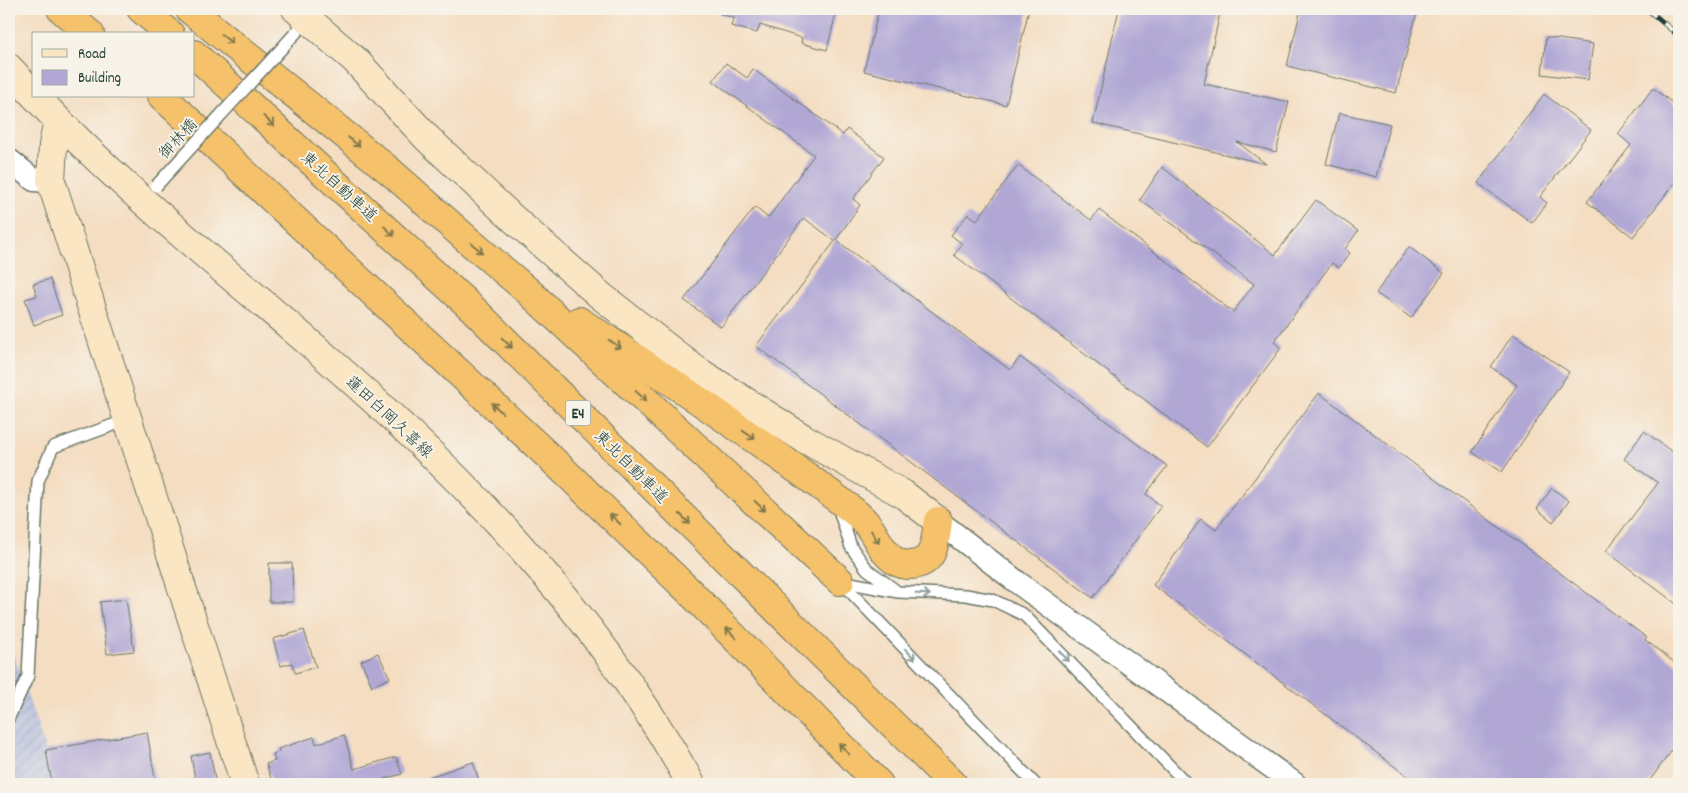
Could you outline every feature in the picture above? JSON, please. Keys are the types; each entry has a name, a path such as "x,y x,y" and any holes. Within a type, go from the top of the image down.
{"highway":[{"path":"61,9 88,32"},
{"path":"141,9 168,32"},
{"path":"189,9 391,172 528,291 840,581"},
{"name":"東北自動車道","path":"195,55 474,310 953,784"},
{"path":"164,98 560,467 691,593 879,784"},
{"path":"528,291 574,317 718,413 834,496 861,518 879,544 894,560 907,565 921,562 931,555 934,548 938,521"}],"street":[{"path":"302,14 355,60 427,138 509,216 601,296 696,370 803,438 902,494 1017,582 1295,784"},
{"name":"蓮田白岡久喜線","path":"9,68 32,94"},
{"name":"蓮田白岡久喜線","path":"36,98 87,151 149,194 291,327 374,400 490,514 531,557 596,636 659,728 691,784"},
{"path":"58,121 53,145 51,181 245,784"},
{"path":"9,160 34,180 51,181"}],"lane":[{"name":"御林橋","path":"149,194 283,47 302,14"},
{"path":"9,717 28,676 38,481 53,447 129,419"},
{"path":"834,496 851,547 867,569 898,592"},
{"path":"840,581 898,592 966,595 993,600 1024,614 1187,784"},
{"path":"840,581 1035,784"}],"shaded area":[{"path":"9,640 57,784 9,784"}],"building":[{"path":"720,9 837,9 827,50 801,43 802,38 760,25 757,33 731,26 734,18 720,14"},
{"path":"879,9 1029,9 1006,105 864,71"},
{"path":"1119,9 1221,9 1204,84 1289,102 1276,152 1237,142 1266,164 1093,123"},
{"path":"1301,9 1418,9 1396,93 1287,66"},
{"path":"1546,37 1593,44 1588,80 1542,74"},
{"path":"726,63 747,78 753,69 843,135 847,129 884,157 853,199 860,205 836,240 1010,370 1020,357 1167,466 1146,494 1161,506 1093,598 756,346 835,241 804,218 721,327 684,300 755,207 768,218 814,155 713,81"},
{"path":"1653,88 1679,108 1679,177 1633,237 1587,202 1631,145 1618,134"},
{"path":"1544,94 1591,130 1540,197 1547,203 1532,223 1478,183"},
{"path":"1339,113 1390,124 1376,177 1326,164"},
{"path":"1018,165 1091,220 1099,210 1233,312 1254,284 1140,200 1162,167 1275,255 1316,200 1358,231 1345,249 1350,253 1339,268 1332,263 1274,342 1281,348 1207,447 954,255 962,244 951,235 968,214 977,220"},
{"path":"1409,247 1444,273 1411,318 1376,293"},
{"path":"50,279 62,315 34,325 25,299 37,296 33,284"},
{"path":"1513,334 1569,372 1502,472 1472,452 1517,385 1491,367"},
{"path":"1319,393 1647,638 1645,640 1679,666 1679,741 1647,784 1418,784 1153,585 1201,519 1216,530"},
{"path":"1644,431 1679,457 1679,606 1606,551 1658,483 1624,459"},
{"path":"1552,488 1569,501 1553,522 1537,509"},
{"path":"269,563 292,563 293,602 269,602"},
{"path":"126,599 134,651 107,654 100,602"},
{"path":"304,630 316,667 295,673 292,663 281,666 273,639"},
{"path":"378,653 390,678 372,686 361,661"},
{"path":"147,732 156,784 52,784 46,750"},
{"path":"344,735 354,769 396,757 402,774 367,784 273,784 266,764 275,761 273,754 279,752 278,749 314,737 316,744"},
{"path":"210,752 216,784 196,784 191,756"},
{"path":"473,762 480,784 418,784 417,781"}],"railway":[{"path":"1647,9 1679,36"},
{"path":"1670,9 1679,17"}]}
